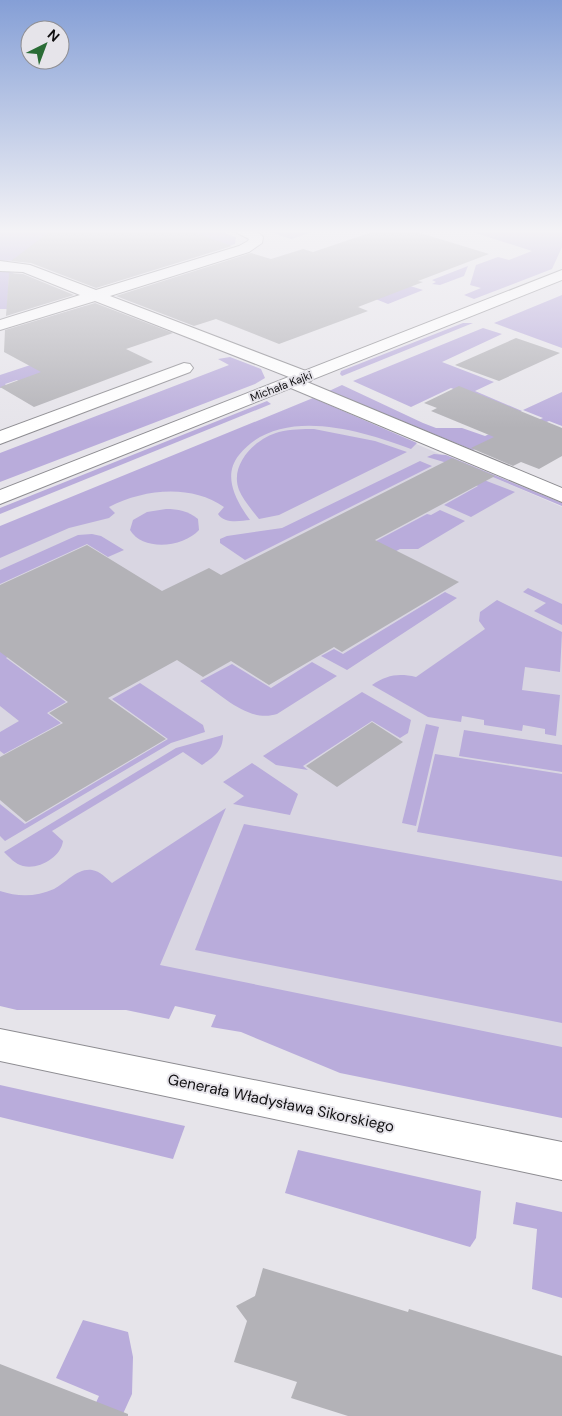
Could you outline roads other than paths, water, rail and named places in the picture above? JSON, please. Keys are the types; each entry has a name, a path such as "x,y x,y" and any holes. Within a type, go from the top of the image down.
{"street":[{"path":"0,325 94,295"},
{"path":"94,295 298,380 562,496"},
{"name":"Michała Kajki","path":"0,498 512,295"},
{"path":"0,438 184,368"},
{"name":"Generała Władysława Sikorskiego","path":"0,1045 562,1161"}]}
